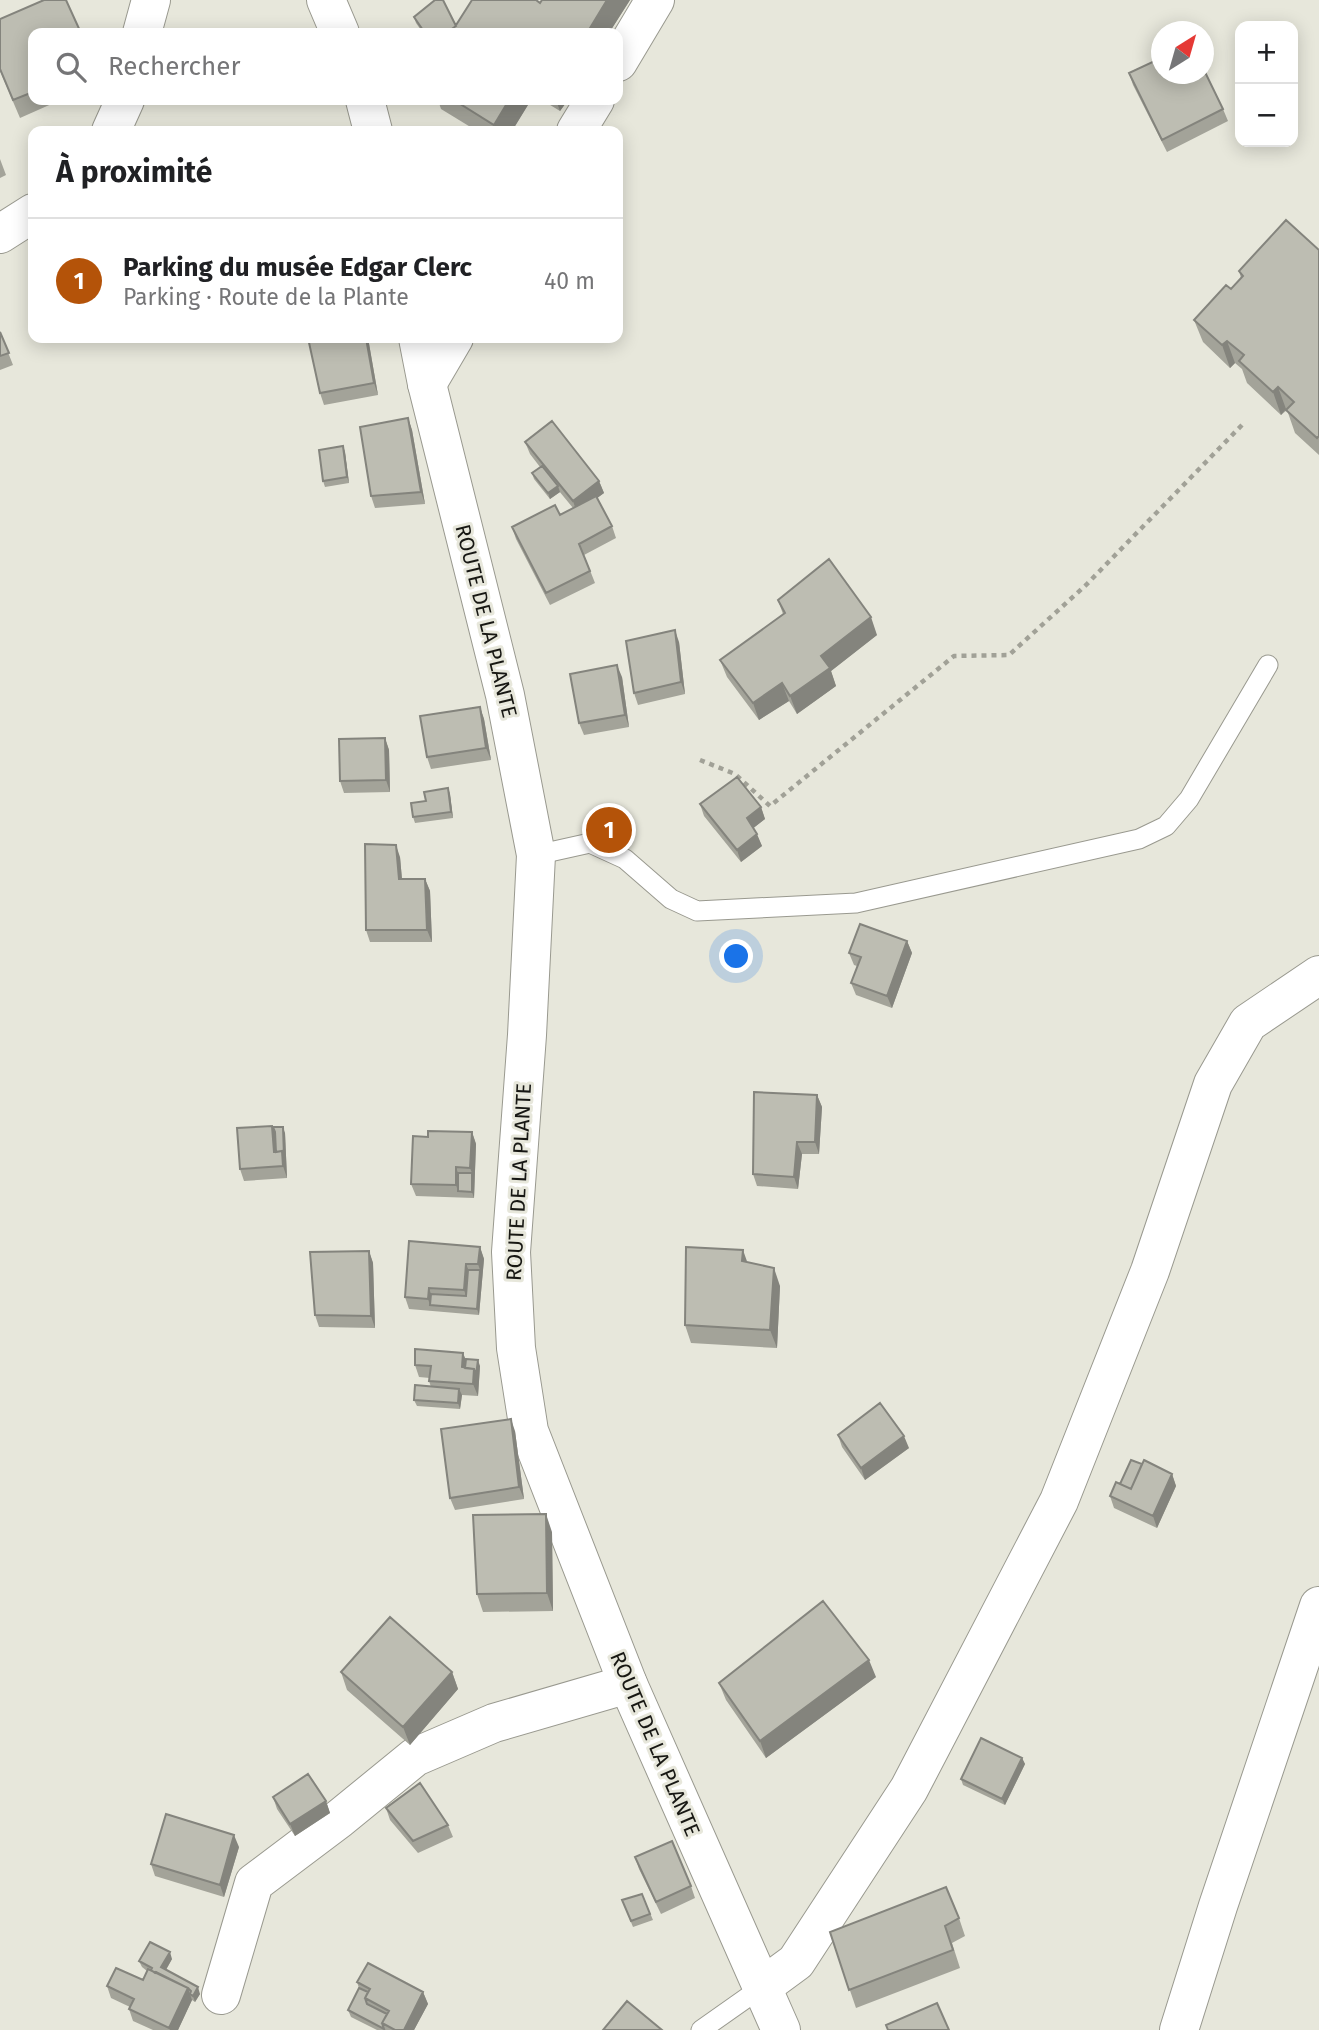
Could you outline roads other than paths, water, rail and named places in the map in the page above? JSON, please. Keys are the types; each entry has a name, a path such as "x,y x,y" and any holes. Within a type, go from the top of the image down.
{"street":[{"path":"143,28 151,0"},
{"path":"623,54 655,0"},
{"path":"113,126 123,105"},
{"path":"366,105 372,126"},
{"path":"579,126 592,105"},
{"path":"0,234 28,216"},
{"name":"ROUTE DE LA PLANTE","path":"419,343 505,695 536,855 527,1035 511,1252 516,1348 529,1431 628,1684 781,2030"},
{"path":"427,384 451,343"},
{"path":"762,1987 796,1962 909,1789 1059,1501 1150,1271 1213,1084 1248,1023 1319,975"},
{"path":"1179,2030 1319,1606"},
{"path":"221,1995 254,1883 339,1819 415,1756 494,1723 628,1684"}],"lane":[{"path":"536,855 590,843 625,859 671,900 697,911 856,903 1139,839 1166,826 1189,799 1268,665"},
{"path":"701,2030 762,1987"}],"place":[{"name":"Parking du musée Edgar Clerc","path":"609,830"}]}
